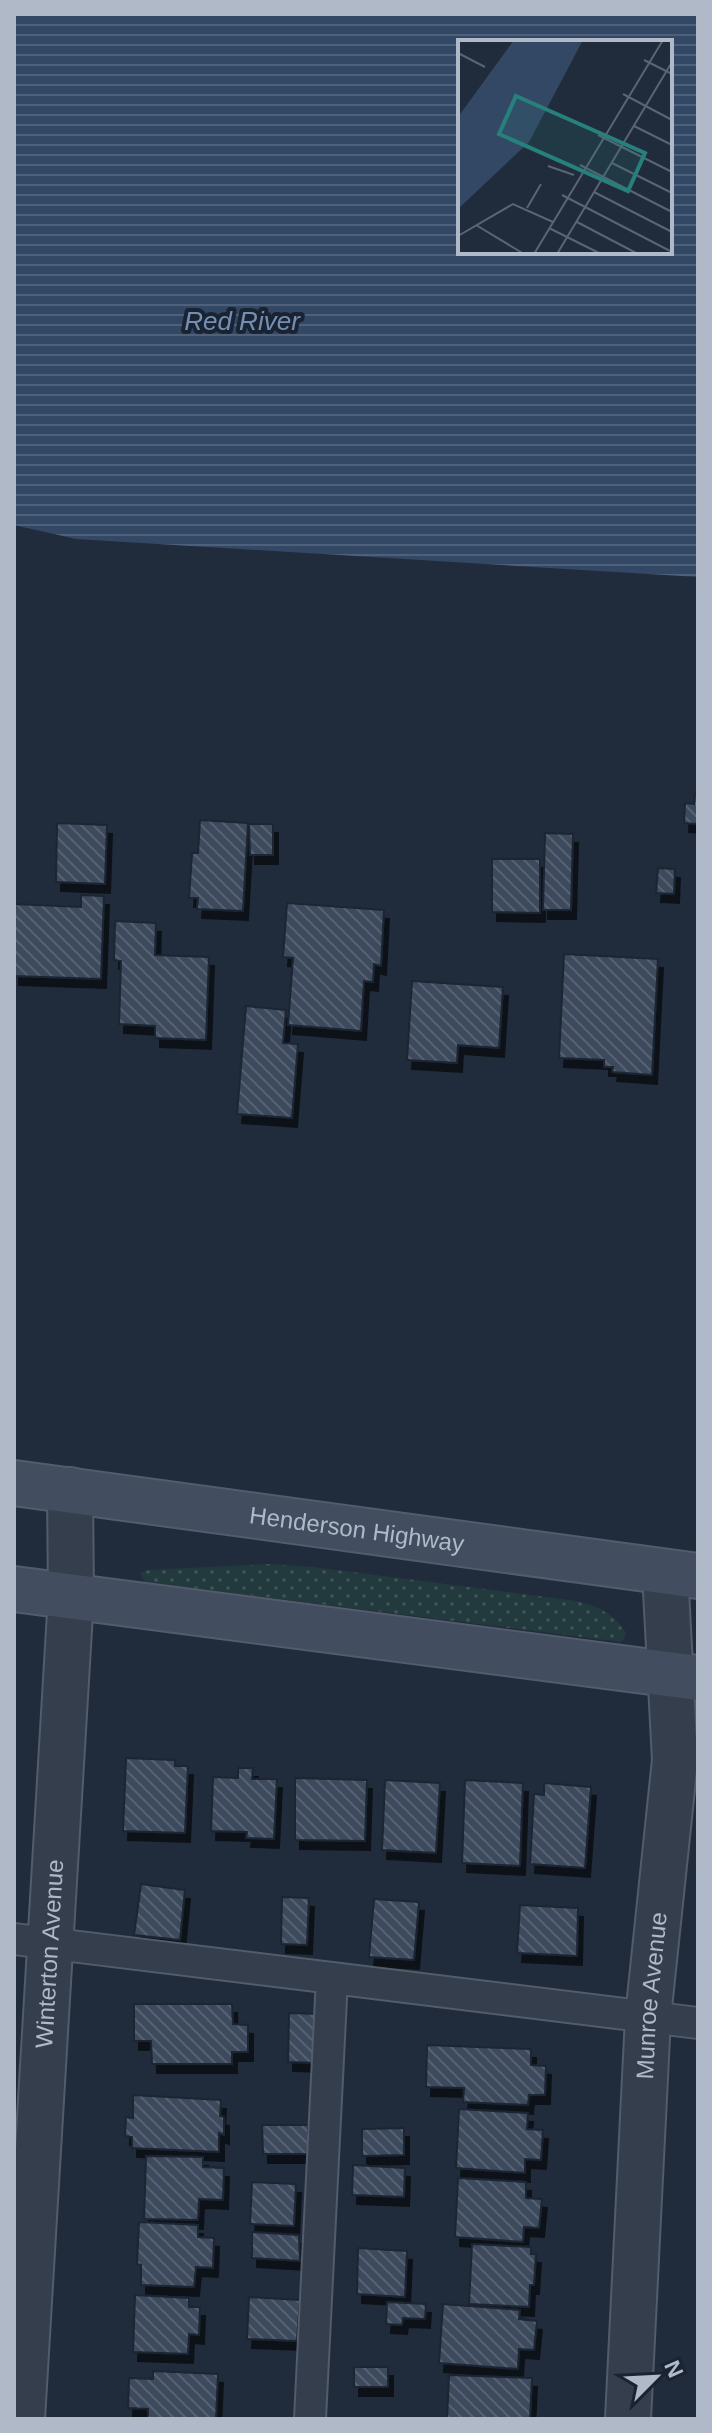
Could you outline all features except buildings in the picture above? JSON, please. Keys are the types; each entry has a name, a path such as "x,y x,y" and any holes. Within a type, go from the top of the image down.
{"main road":[{"name":"Henderson Highway","path":"14,1483 681,1574"},
{"path":"14,1589 685,1676"}],"street":[{"name":"Winterton Avenue","path":"22,2419 31,1941 71,1596 70,1490"},
{"name":"Munroe Avenue","path":"628,2419 648,2017 685,1676 681,1574"}],"lane":[{"path":"31,1941 698,2023"},
{"path":"310,2419 332,1978"}],"green space":[{"path":"270,1564 577,1601 605,1612 626,1633 622,1642 145,1582 140,1573 147,1570"}],"water":[{"name":"Red River","path":"14,14 698,14 698,577 76,539 14,525"}]}
